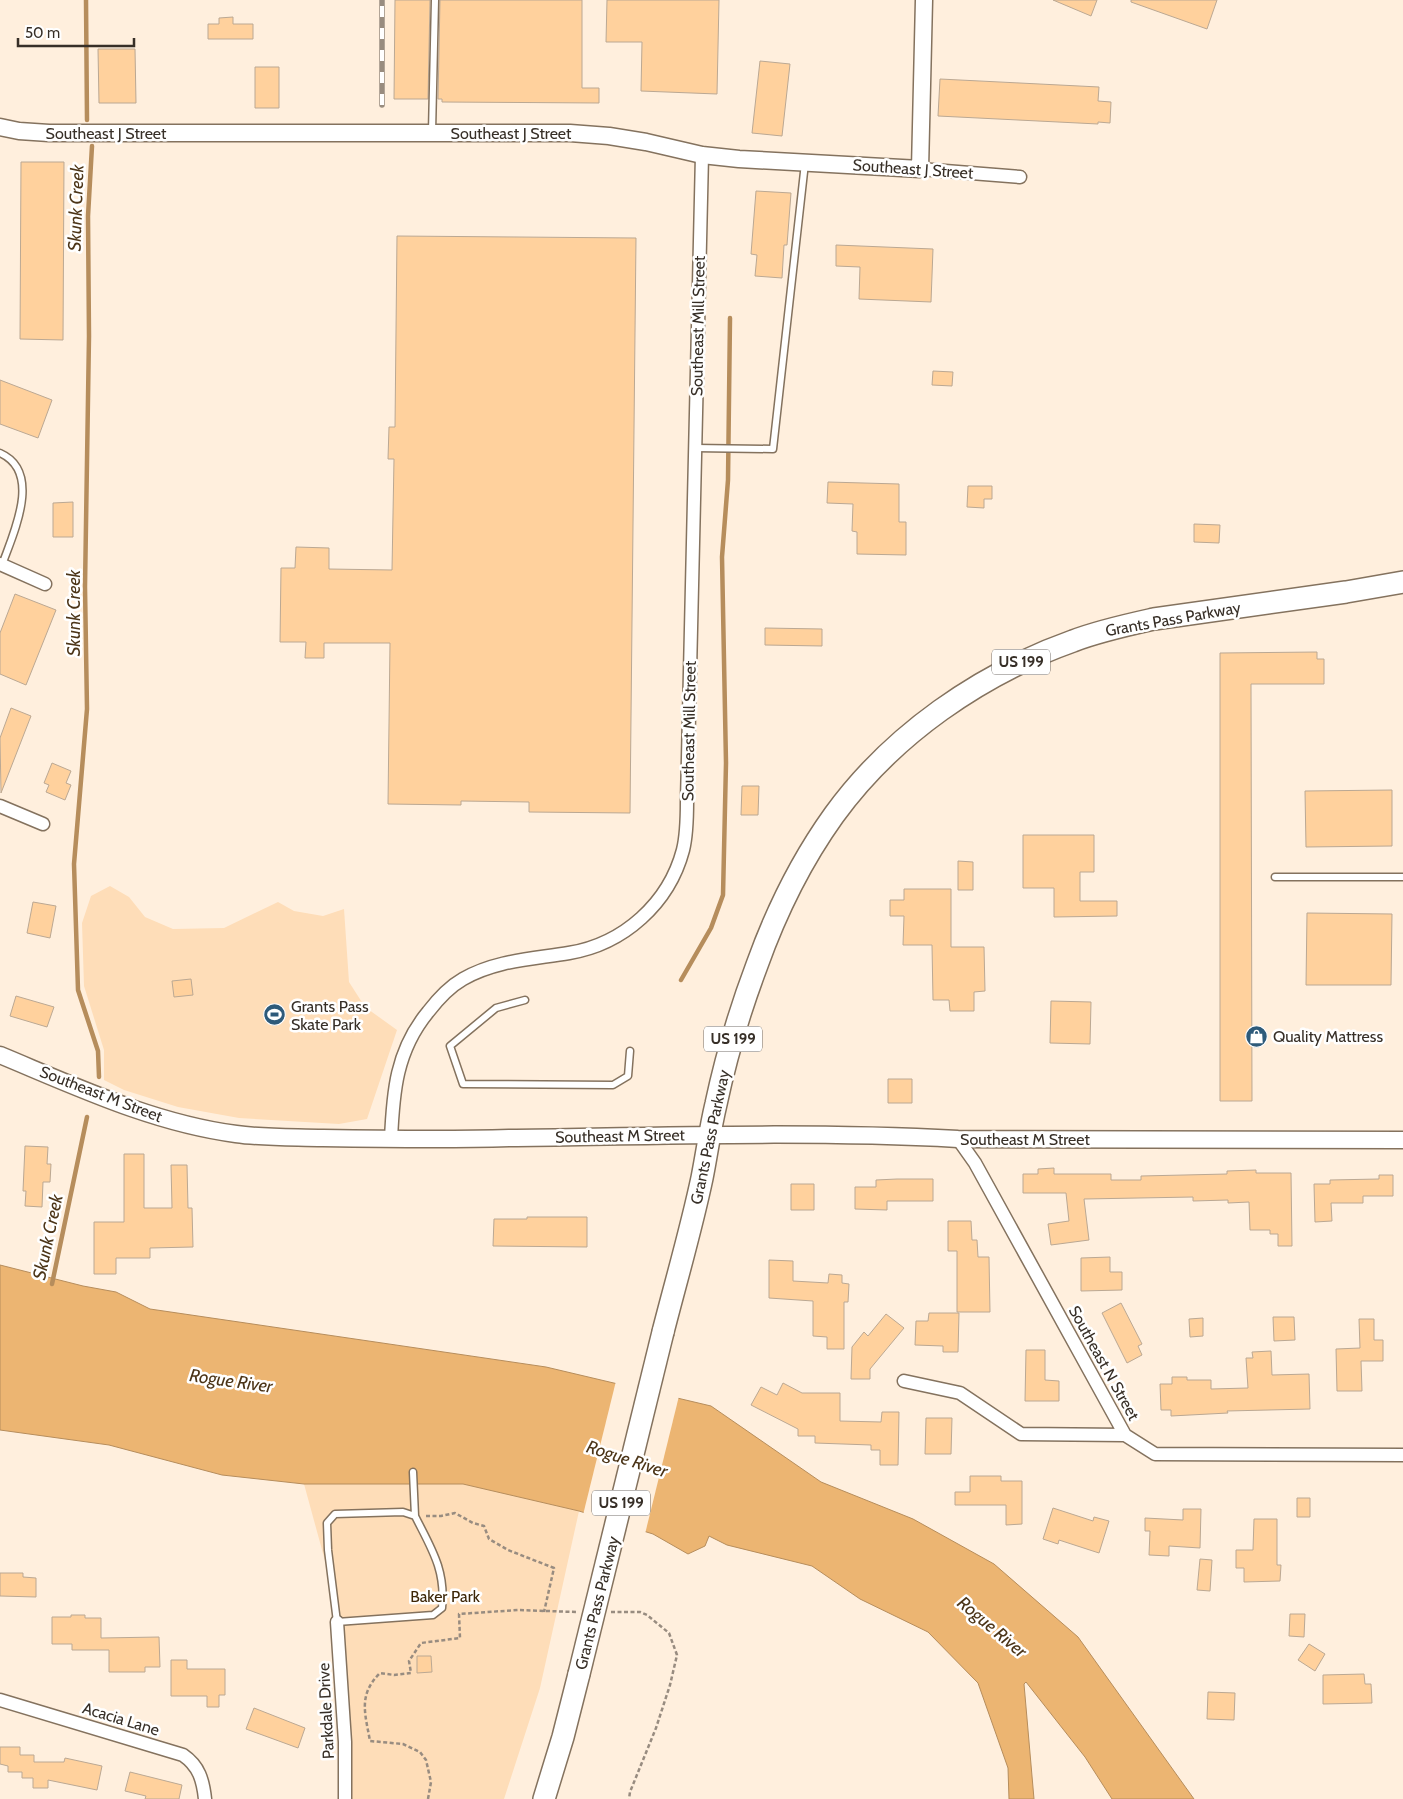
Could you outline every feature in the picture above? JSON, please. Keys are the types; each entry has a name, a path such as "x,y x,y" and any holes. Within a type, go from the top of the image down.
{"highway":[{"name":"Grants Pass Parkway","path":"544,1799 563,1737 702,1178 722,1075 764,946 806,859 834,815 878,764 915,730 958,698 1006,670 1049,650 1093,634 1182,614 1329,595 1403,582"}],"street":[{"path":"920,169 924,0"},
{"name":"Southeast J Street","path":"0,127 19,131 49,133 577,134 646,142 702,155 739,159 920,169 1020,177"},
{"name":"Southeast Mill Street","path":"391,1140 393,1100 402,1054 422,1018 438,999 464,978 487,969 518,960 571,953 597,946 634,925 660,899 670,884 683,850 686,830 702,155"},
{"path":"1,566 45,584"},
{"path":"0,806 43,824"},
{"name":"Southeast M Street","path":"0,1056 138,1111 211,1130 266,1136 391,1140 709,1135 1403,1140"},
{"name":"Southeast N Street","path":"958,1138 975,1163 1125,1435 1155,1454 1403,1455"},
{"path":"904,1381 960,1393 1021,1434 1125,1435"},
{"name":"Parkdale Drive","path":"337,1622 344,1733 345,1799"},
{"name":"Acacia Lane","path":"0,1700 183,1755 192,1761 199,1771 205,1799"}],"lane":[{"path":"432,133 435,0"},
{"path":"695,448 773,449 805,163"},
{"path":"0,452 17,466 22,484 22,505 1,566"},
{"path":"1275,877 1403,877"},
{"path":"525,1000 496,1008 450,1046 463,1084 613,1085 628,1076 630,1051"},
{"path":"413,1472 415,1516 440,1566 444,1595 442,1608 434,1615 337,1622 328,1550 327,1523 335,1514 403,1512 415,1516"}],"path":[{"path":"415,1516 455,1514 484,1526 489,1539 508,1550 554,1568 544,1612"},
{"path":"428,1799 431,1782 426,1760 420,1752 403,1744 370,1740 364,1700 374,1680 380,1673 394,1675 412,1673 409,1661 421,1642 460,1638 459,1614 518,1610 582,1612"},
{"path":"611,1612 640,1612 648,1615 669,1633 677,1655 670,1686 629,1799"}],"green space":[{"name":"Grants Pass Skate Park","path":"110,886 129,897 145,917 173,929 224,928 278,902 294,911 323,916 344,909 349,982 365,1007 397,1030 367,1119 339,1124 239,1118 178,1107 124,1090 104,1080 104,1050 84,986 82,923 91,896"},
{"name":"Baker Park","path":"304,1484 463,1484 579,1511 540,1688 504,1799 342,1799 333,1590"}],"water":[{"name":"Rogue River","path":"0,1265 83,1286 116,1292 150,1309 546,1367 711,1406 821,1482 913,1519 994,1564 1078,1637 1194,1799 1112,1799 1085,1757 1026,1682 1024,1684 1034,1799 1009,1799 1008,1768 978,1683 928,1632 860,1599 812,1566 727,1545 709,1536 705,1546 688,1554 653,1534 579,1511 463,1484 304,1484 222,1475 109,1445 0,1430"}],"pier":[{"path":"616,1381 679,1396 645,1534 583,1515"}],"building":[{"path":"395,0 430,0 428,99 394,99"},
{"path":"440,0 582,0 582,88 599,88 599,103 442,102 442,99 438,99"},
{"path":"607,0 719,0 717,94 641,91 642,42 606,42"},
{"path":"1053,0 1097,0 1091,16"},
{"path":"1131,0 1217,0 1207,29 1131,2"},
{"path":"233,17 233,24 253,24 253,39 208,39 208,24 219,24 219,18"},
{"path":"98,49 135,49 136,103 99,103"},
{"path":"760,61 790,64 782,136 752,133"},
{"path":"255,67 279,67 279,108 255,108"},
{"path":"940,79 1099,87 1098,101 1111,102 1110,123 938,116"},
{"path":"21,162 64,162 63,340 20,339"},
{"path":"756,191 791,193 782,278 755,276 757,255 751,254"},
{"path":"397,236 636,238 630,813 529,812 529,802 461,801 461,805 388,804 390,643 324,643 324,658 305,658 306,642 280,642 281,568 295,568 296,547 329,548 329,569 392,570 394,459 388,459 389,427 395,427"},
{"path":"836,245 933,249 931,302 859,299 860,267 836,266"},
{"path":"933,371 953,372 952,386 932,385"},
{"path":"0,380 52,400 38,438 0,424"},
{"path":"828,482 899,484 899,522 906,522 906,555 857,554 857,532 852,531 853,504 827,503"},
{"path":"968,486 992,486 992,499 984,499 984,508 967,507"},
{"path":"73,502 73,537 53,537 53,503"},
{"path":"1194,524 1220,525 1219,543 1194,542"},
{"path":"15,594 56,610 26,685 0,674 0,633"},
{"path":"765,628 822,629 822,646 765,645"},
{"path":"1317,652 1317,659 1324,659 1324,684 1251,684 1252,1101 1220,1101 1220,653"},
{"path":"11,708 31,716 1,793 0,738"},
{"path":"52,763 71,771 66,783 71,785 65,800 46,792 49,785 44,783"},
{"path":"742,786 759,786 758,815 741,815"},
{"path":"1392,790 1392,846 1306,847 1305,791"},
{"path":"1023,835 1094,835 1094,872 1080,872 1080,901 1117,901 1117,916 1054,917 1054,888 1023,888"},
{"path":"958,861 973,862 973,890 958,890"},
{"path":"904,889 951,889 951,947 984,947 985,991 974,992 974,1011 950,1011 949,1000 933,1000 932,945 903,945 904,916 890,916 890,900 904,900"},
{"path":"33,902 56,906 50,938 27,933"},
{"path":"1307,913 1392,914 1391,985 1306,985"},
{"path":"191,979 193,995 174,997 172,981"},
{"path":"16,996 54,1007 47,1027 10,1016"},
{"path":"1051,1001 1091,1002 1090,1044 1050,1043"},
{"path":"888,1079 912,1079 912,1103 888,1103"},
{"path":"25,1146 48,1147 47,1164 51,1164 50,1182 43,1182 42,1207 25,1206 26,1191 23,1191"},
{"path":"124,1154 144,1154 144,1208 172,1208 171,1165 187,1165 188,1208 192,1208 193,1247 150,1248 150,1258 116,1258 116,1274 94,1274 94,1222 124,1222"},
{"path":"1054,1168 1054,1174 1111,1174 1111,1180 1141,1180 1141,1176 1227,1174 1227,1171 1256,1170 1256,1173 1291,1173 1292,1246 1278,1246 1278,1234 1270,1234 1270,1230 1250,1230 1249,1202 1228,1203 1228,1200 1193,1201 1193,1197 1084,1199 1089,1240 1051,1245 1048,1224 1069,1221 1066,1193 1023,1193 1023,1174 1038,1174 1038,1169"},
{"path":"1379,1175 1393,1175 1393,1196 1363,1196 1363,1203 1331,1203 1332,1221 1315,1222 1314,1184 1330,1184 1330,1180 1379,1179"},
{"path":"933,1179 933,1201 887,1201 887,1210 855,1209 855,1187 876,1187 876,1180"},
{"path":"791,1184 814,1184 814,1210 791,1210"},
{"path":"527,1217 587,1217 587,1247 493,1246 494,1219 527,1219"},
{"path":"948,1221 971,1221 972,1240 977,1240 978,1257 989,1257 990,1312 957,1312 957,1251 948,1251"},
{"path":"1110,1257 1110,1272 1122,1272 1122,1290 1081,1291 1081,1258"},
{"path":"769,1260 793,1261 793,1281 828,1283 829,1274 842,1275 842,1283 849,1284 848,1302 844,1302 844,1349 827,1349 827,1337 813,1336 813,1301 769,1298"},
{"path":"1121,1303 1142,1344 1138,1346 1142,1355 1127,1363 1102,1313"},
{"path":"929,1313 959,1313 958,1352 943,1352 943,1346 915,1345 916,1321 928,1321"},
{"path":"886,1314 904,1328 870,1369 870,1379 851,1379 852,1347 864,1332 868,1336"},
{"path":"1273,1317 1294,1317 1295,1340 1274,1341"},
{"path":"1203,1318 1203,1336 1190,1337 1189,1319"},
{"path":"1359,1319 1374,1319 1374,1340 1383,1340 1383,1361 1361,1361 1362,1391 1337,1391 1336,1349 1360,1348"},
{"path":"1026,1350 1045,1350 1045,1380 1059,1381 1059,1401 1025,1401"},
{"path":"1271,1351 1272,1375 1309,1374 1310,1409 1227,1411 1228,1413 1171,1416 1171,1410 1161,1410 1160,1384 1172,1384 1172,1377 1187,1377 1187,1380 1211,1380 1211,1389 1248,1388 1246,1358 1253,1358 1252,1352"},
{"path":"783,1383 802,1393 840,1393 840,1421 881,1422 882,1412 899,1412 898,1465 880,1465 880,1450 871,1450 871,1445 815,1443 815,1436 798,1436 798,1429 751,1405 761,1387 777,1395"},
{"path":"926,1418 952,1418 951,1454 925,1454"},
{"path":"970,1476 1001,1476 1001,1481 1022,1481 1022,1524 1006,1525 1006,1505 955,1505 955,1492 970,1492"},
{"path":"1297,1498 1310,1498 1310,1517 1297,1517"},
{"path":"1053,1508 1093,1521 1094,1517 1109,1521 1099,1553 1059,1540 1058,1544 1043,1539"},
{"path":"1183,1509 1201,1509 1200,1548 1169,1546 1169,1556 1149,1555 1150,1531 1145,1531 1145,1518 1183,1520"},
{"path":"1254,1519 1277,1519 1277,1565 1281,1565 1280,1581 1244,1582 1244,1568 1236,1568 1236,1550 1253,1550"},
{"path":"1200,1559 1212,1560 1210,1591 1197,1590"},
{"path":"0,1573 23,1573 23,1577 36,1578 36,1597 0,1596"},
{"path":"1290,1614 1305,1614 1304,1637 1289,1636"},
{"path":"71,1615 85,1615 85,1618 101,1618 101,1638 159,1637 160,1667 145,1667 145,1672 109,1672 109,1650 72,1650 72,1644 52,1644 52,1617 71,1617"},
{"path":"1309,1644 1325,1654 1315,1671 1298,1660"},
{"path":"417,1656 431,1656 432,1672 417,1673"},
{"path":"171,1660 187,1660 187,1669 225,1669 225,1695 219,1695 219,1707 207,1707 207,1696 171,1696"},
{"path":"1364,1674 1365,1684 1371,1684 1372,1703 1323,1704 1323,1675"},
{"path":"1208,1692 1235,1693 1234,1720 1207,1719"},
{"path":"254,1708 305,1728 298,1748 246,1729"},
{"path":"0,1747 20,1747 20,1755 34,1755 34,1762 64,1762 65,1758 102,1766 97,1790 48,1780 48,1788 33,1788 33,1778 22,1778 22,1772 8,1772 8,1766 0,1764"},
{"path":"130,1772 182,1785 179,1799 145,1799 146,1796 125,1791"}],"waterway":[{"name":"Skunk Creek","path":"86,0 87,120"},
{"name":"Skunk Creek","path":"92,146 88,216 89,336 85,587 87,709 74,864 78,990 98,1051 99,1077"},
{"path":"681,980 711,928 723,895 726,763 722,557 728,480 730,318"},
{"name":"Skunk Creek","path":"52,1284 87,1117"}],"railway":[{"path":"382,0 382,105"}],"place":[{"name":"Grants Pass Skate Park","path":"275,1015"},
{"name":"Quality Mattress","path":"1257,1036"}]}
